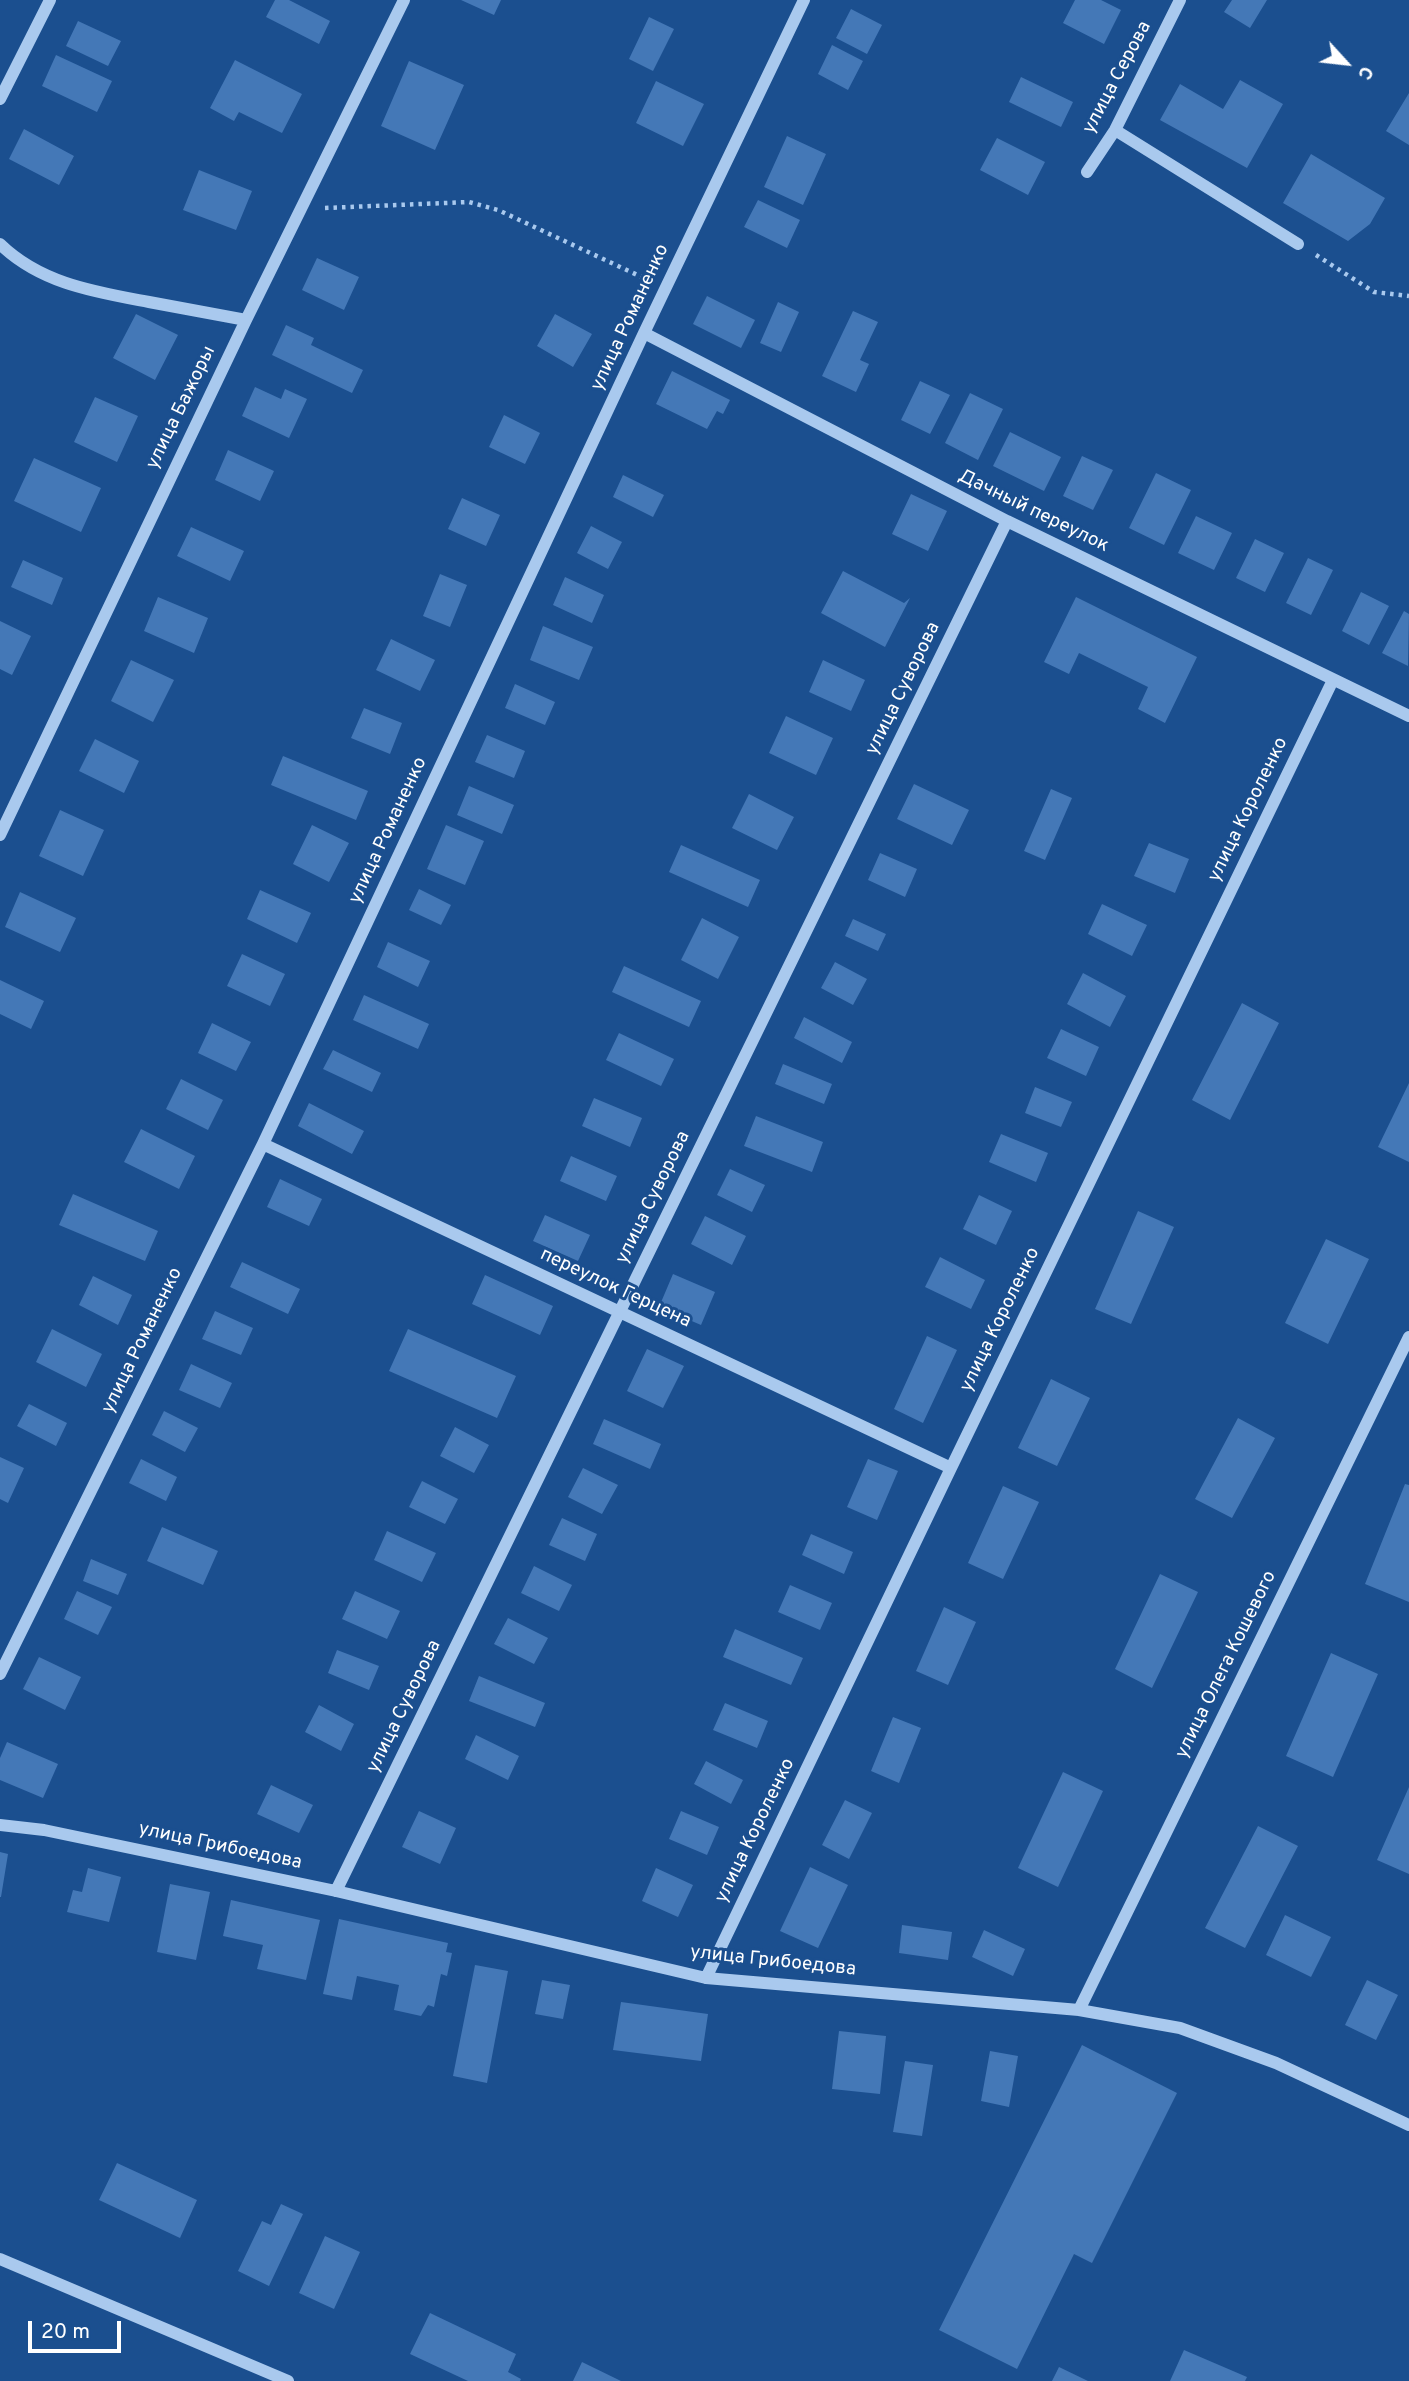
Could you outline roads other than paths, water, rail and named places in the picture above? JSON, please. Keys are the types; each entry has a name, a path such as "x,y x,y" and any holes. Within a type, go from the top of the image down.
{"street":[{"path":"0,99 50,0"},
{"name":"улица Бажоры","path":"0,835 246,320 404,0"},
{"name":"улица Романенко","path":"0,1674 263,1144 644,333 804,0"},
{"name":"улица Серова","path":"1087,172 1115,130 1180,0"},
{"path":"1115,130 1298,244"},
{"path":"0,244 10,254 45,276 82,289 246,320"},
{"name":"Дачный переулок","path":"644,333 1007,521 1409,716"},
{"name":"улица Суворова","path":"336,1891 1007,521"},
{"name":"улица Короленко","path":"706,1978 1333,680"},
{"name":"переулок Герцена","path":"263,1144 951,1468"},
{"name":"улица Олега Кошевого","path":"1079,2010 1409,1337"},
{"name":"улица Грибоедова","path":"0,1825 44,1830 336,1891 706,1978 1079,2010 1180,2028 1276,2063 1409,2125"},
{"path":"0,2259 288,2381"}]}
